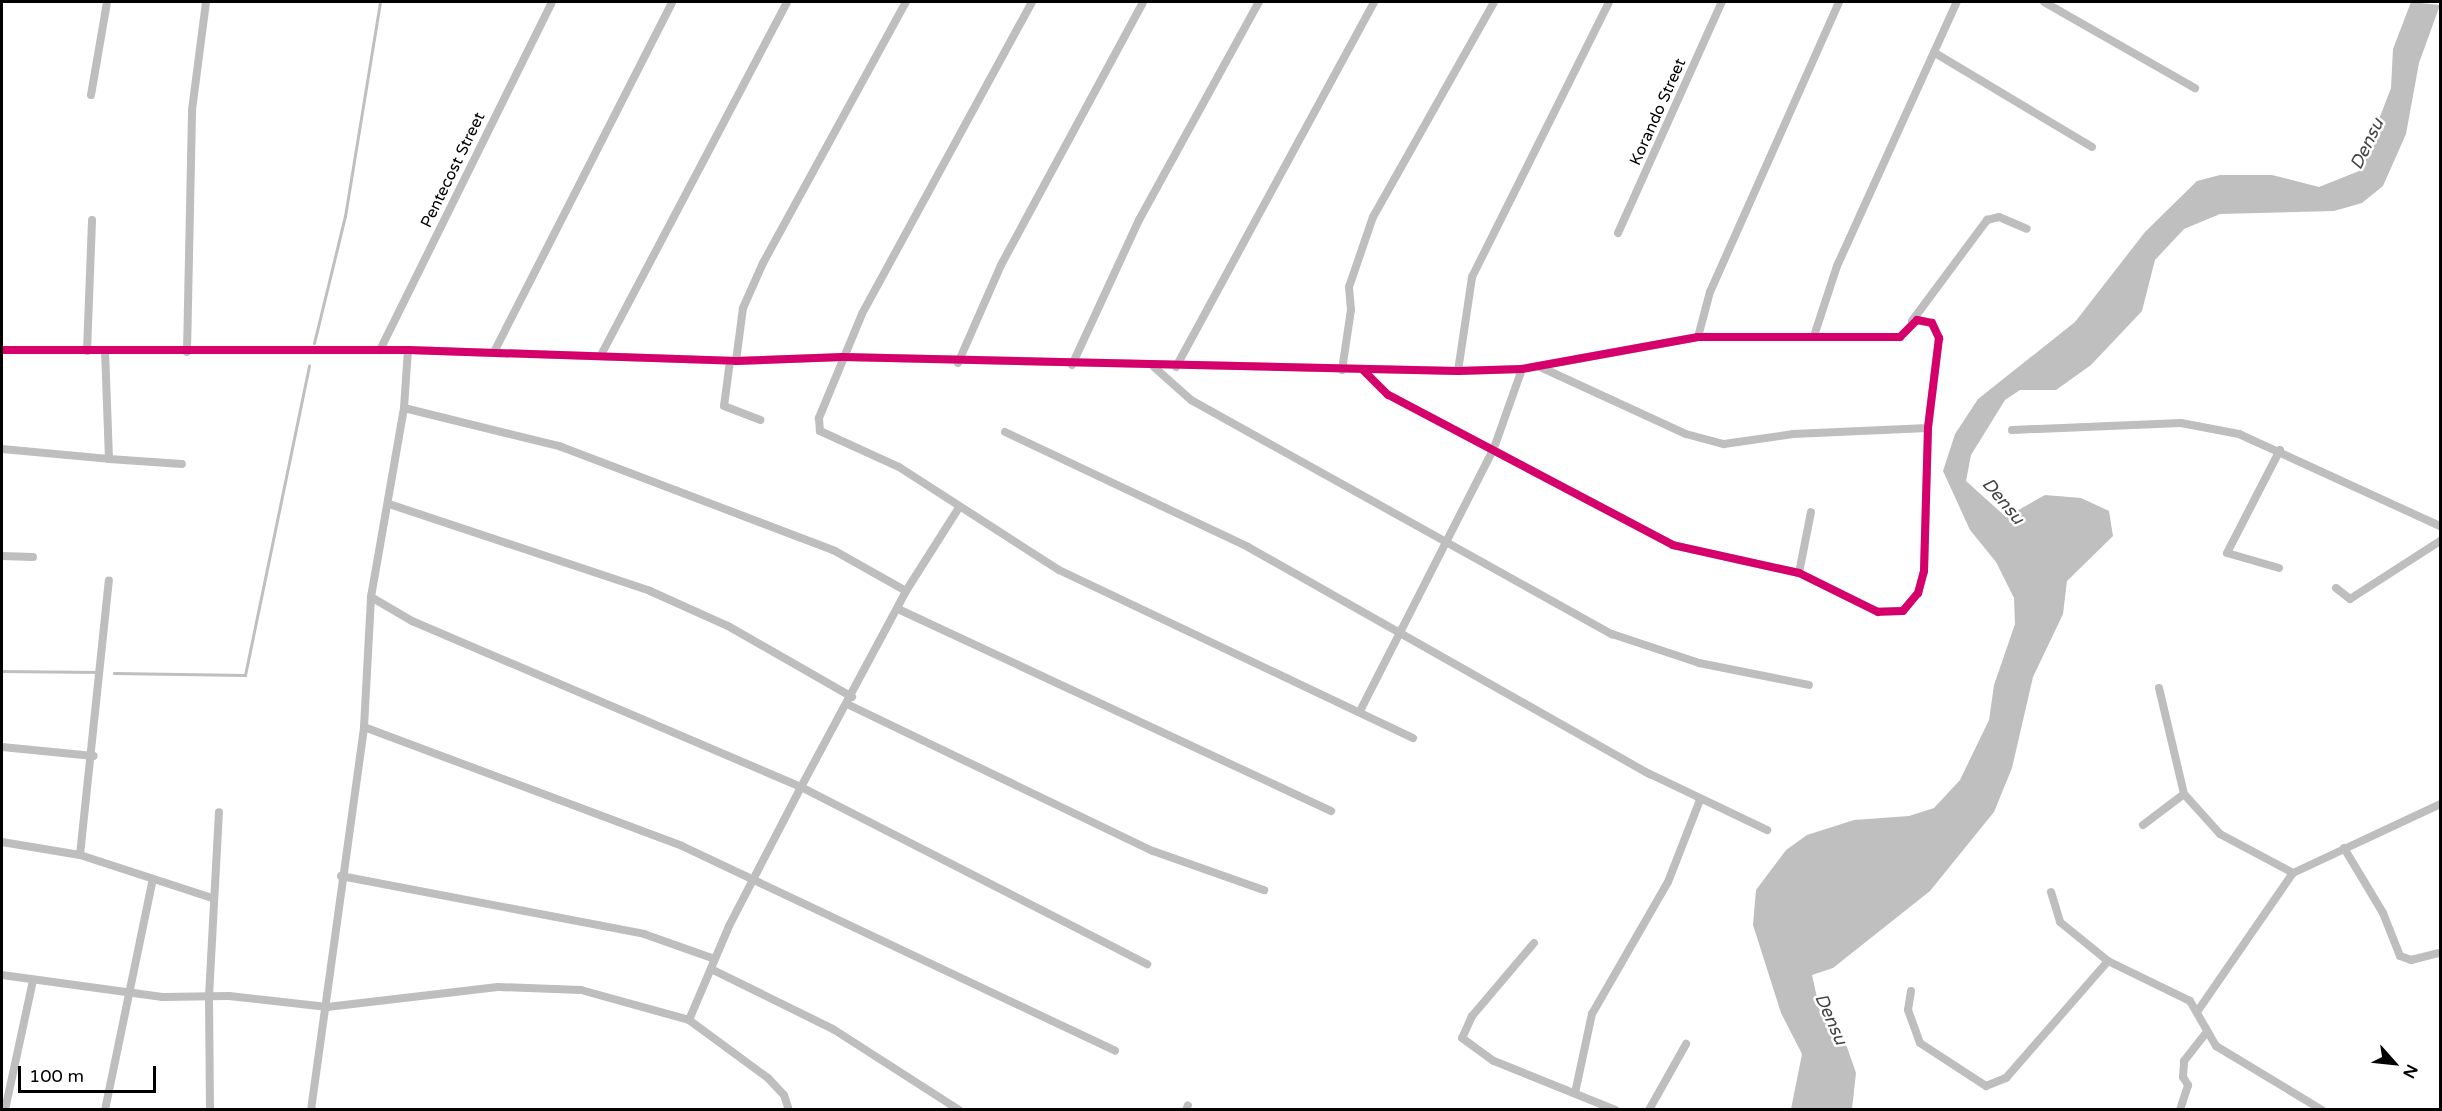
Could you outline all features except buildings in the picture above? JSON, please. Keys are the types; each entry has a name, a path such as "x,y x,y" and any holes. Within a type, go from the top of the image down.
{"street":[{"path":"91,95 108,2"},
{"path":"187,352 192,110 206,2"},
{"name":"Pentecost Street","path":"380,350 552,2"},
{"path":"494,352 672,2"},
{"path":"601,355 787,2"},
{"path":"760,420 724,406 742,308 763,263 906,2"},
{"path":"1032,2 843,357 819,418 820,431 899,466 958,509 1059,570 1413,738"},
{"path":"958,363 1001,265 1143,2"},
{"path":"1072,365 1138,220 1259,2"},
{"path":"1176,367 1374,2"},
{"path":"1342,370 1351,310 1348,286 1373,217 1494,2"},
{"path":"1458,370 1472,277 1609,2"},
{"name":"Korando Street","path":"1618,233 1722,2"},
{"path":"1698,337 1710,292 1839,2"},
{"path":"1815,333 1837,266 1957,2"},
{"path":"2044,2 2195,88"},
{"path":"1935,53 2091,147"},
{"path":"1900,337 1987,220 1999,217 2027,229"},
{"path":"87,351 92,220"},
{"path":"2,350 187,352 408,350 733,361 843,357 958,363 1155,367 1342,370 1522,369 1698,337 1815,333 1900,337 1917,320 1932,323 1939,338 1928,428 1924,572 1912,602 1904,611 1878,612 1799,573 1673,545 1624,523 1494,448 1379,390 1363,370"},
{"path":"310,1110 327,1007 341,876 364,727 371,597 404,408 408,350"},
{"path":"105,351 109,459"},
{"path":"1538,366 1686,434 1724,444 1793,434 1928,428"},
{"path":"1155,367 1191,400 1446,542 1654,651 1809,685"},
{"path":"1360,711 1494,448 1522,369"},
{"path":"404,408 560,446 835,551 906,591"},
{"path":"2012,430 2181,423 2239,434 2280,450 2440,526"},
{"path":"1005,432 1248,547 1700,800 1767,830"},
{"path":"2,449 182,464"},
{"path":"2279,568 2227,553 2280,450"},
{"path":"389,504 650,591 728,626 849,701 1153,851 1264,890"},
{"path":"688,1020 715,959 801,787 906,591 958,509"},
{"path":"1799,573 1811,512"},
{"path":"2336,588 2350,599 2440,541"},
{"path":"2,556 33,557"},
{"path":"80,855 94,756 109,581"},
{"path":"371,597 412,621 801,787 1147,964"},
{"path":"898,609 1331,811"},
{"path":"2159,688 2184,794 2220,834 2293,873"},
{"path":"364,727 623,821 1115,1051"},
{"path":"2,747 94,756"},
{"path":"2143,825 2184,794"},
{"path":"1575,1093 1592,1014 1668,882 1700,800"},
{"path":"2197,1012 2293,873 2440,804"},
{"path":"210,1110 208,996 212,898 219,812"},
{"path":"2,842 80,855 212,898"},
{"path":"2344,848 2383,913 2400,956 2411,960 2440,953"},
{"path":"341,876 644,934 715,959"},
{"path":"105,1110 131,994 153,879"},
{"path":"2051,892 2060,922 2108,961 2180,995 2197,1012 2205,1034 2232,1058 2289,1085 2322,1110"},
{"path":"1534,943 1472,1016 1462,1038 1494,1061 1615,1110"},
{"path":"1911,991 1908,1010 1920,1043 1986,1086 2006,1078 2108,961"},
{"path":"711,969 833,1029 959,1110"},
{"path":"2,975 131,994 208,996 327,1007 498,987 602,993 688,1020 768,1078 784,1095 789,1110"},
{"path":"4,1110 33,980"},
{"path":"2180,1110 2188,1085 2183,1077 2184,1061 2205,1034"},
{"path":"1649,1110 1686,1044"}],"shaded area":[{"path":"2411,2 2440,5 2419,63 2406,134 2383,186 2362,203 2334,211 2220,214 2184,229 2155,260 2142,311 2091,365 2056,390 2020,390 2005,400 1971,455 1966,481 2006,517 2045,495 2081,498 2109,511 2113,536 2067,581 2063,614 2033,677 2012,768 1994,812 1930,891 1833,968 1812,975 1820,1011 1847,1047 1856,1073 1852,1109 1791,1109 1802,1054 1781,1013 1753,925 1756,890 1786,850 1807,835 1854,820 1909,816 1934,808 1960,780 1989,720 1994,685 2015,624 2014,598 1996,562 1970,530 1943,471 1955,434 1978,399 2075,322 2145,232 2197,181 2220,175 2272,175 2319,187 2359,171 2391,88 2393,49"}],"waterway":[{"path":"314,343 345,216 380,2"},
{"path":"114,673 245,675 309,366"},
{"path":"2,671 98,672"}],"cycle path":[{"path":"2,350 408,350 736,361 843,357 1458,371 1522,369 1698,337 1900,337 1917,320 1932,323 1939,338 1928,428 1924,571 1918,593 1903,611 1878,612 1799,573 1673,545 1388,395 1363,370"}],"water label":[{"name":"Densu","path":"2367,144"},
{"name":"Densu","path":"2003,501"},
{"name":"Densu","path":"1831,1019"}]}
